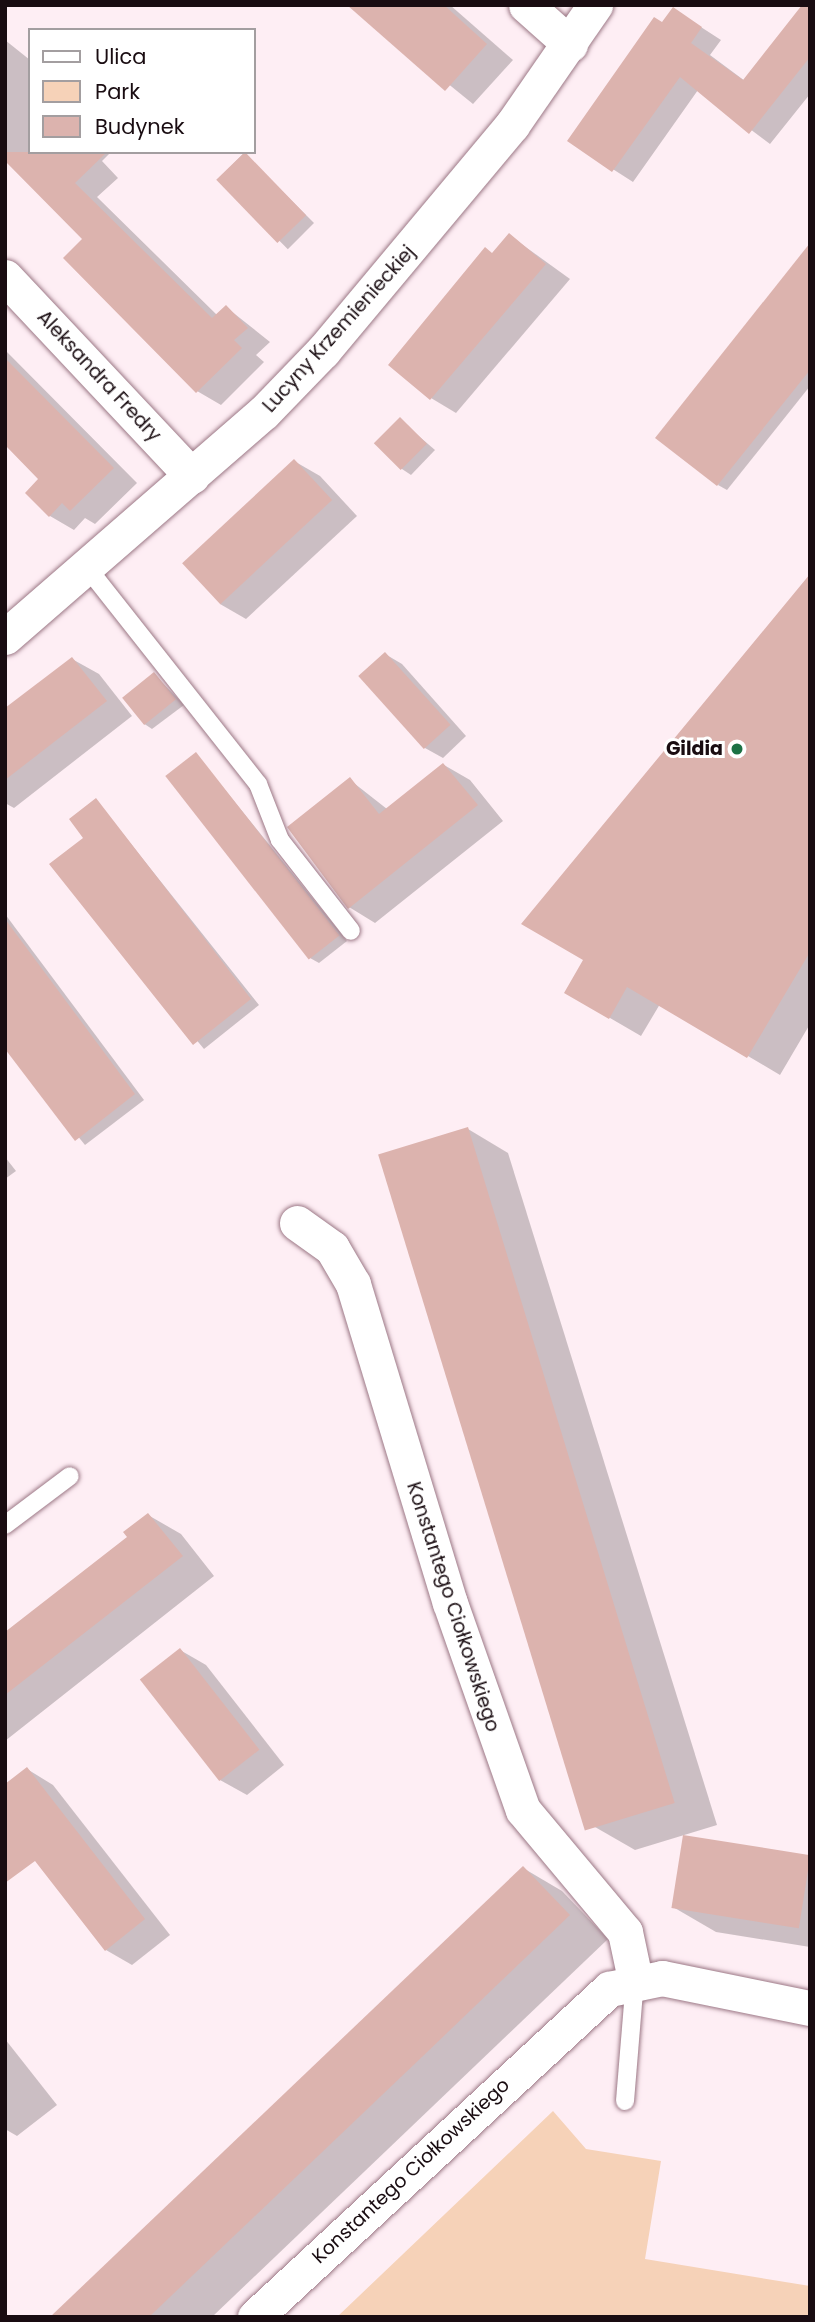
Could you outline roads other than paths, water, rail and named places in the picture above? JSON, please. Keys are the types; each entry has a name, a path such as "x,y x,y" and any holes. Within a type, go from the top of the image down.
{"street":[{"path":"526,5 570,44"},
{"name":"Lucyny Krzemienieckiej","path":"5,638 89,570 264,412 378,290 570,44 595,5"},
{"name":"Aleksandra Fredry","path":"5,277 192,475"},
{"name":"Konstantego Ciołkowskiego","path":"297,1223 332,1248 353,1284 450,1603 523,1810 625,1933 635,1979"},
{"name":"Konstantego Ciołkowskiego","path":"255,2317 609,1989 635,1979 662,1978 810,2008"}],"lane":[{"path":"89,570 258,783 281,841 351,932"},
{"path":"6,1523 70,1476"},
{"path":"625,2101 635,1979"}],"place":[{"name":"Gildia","path":"737,749"}]}
